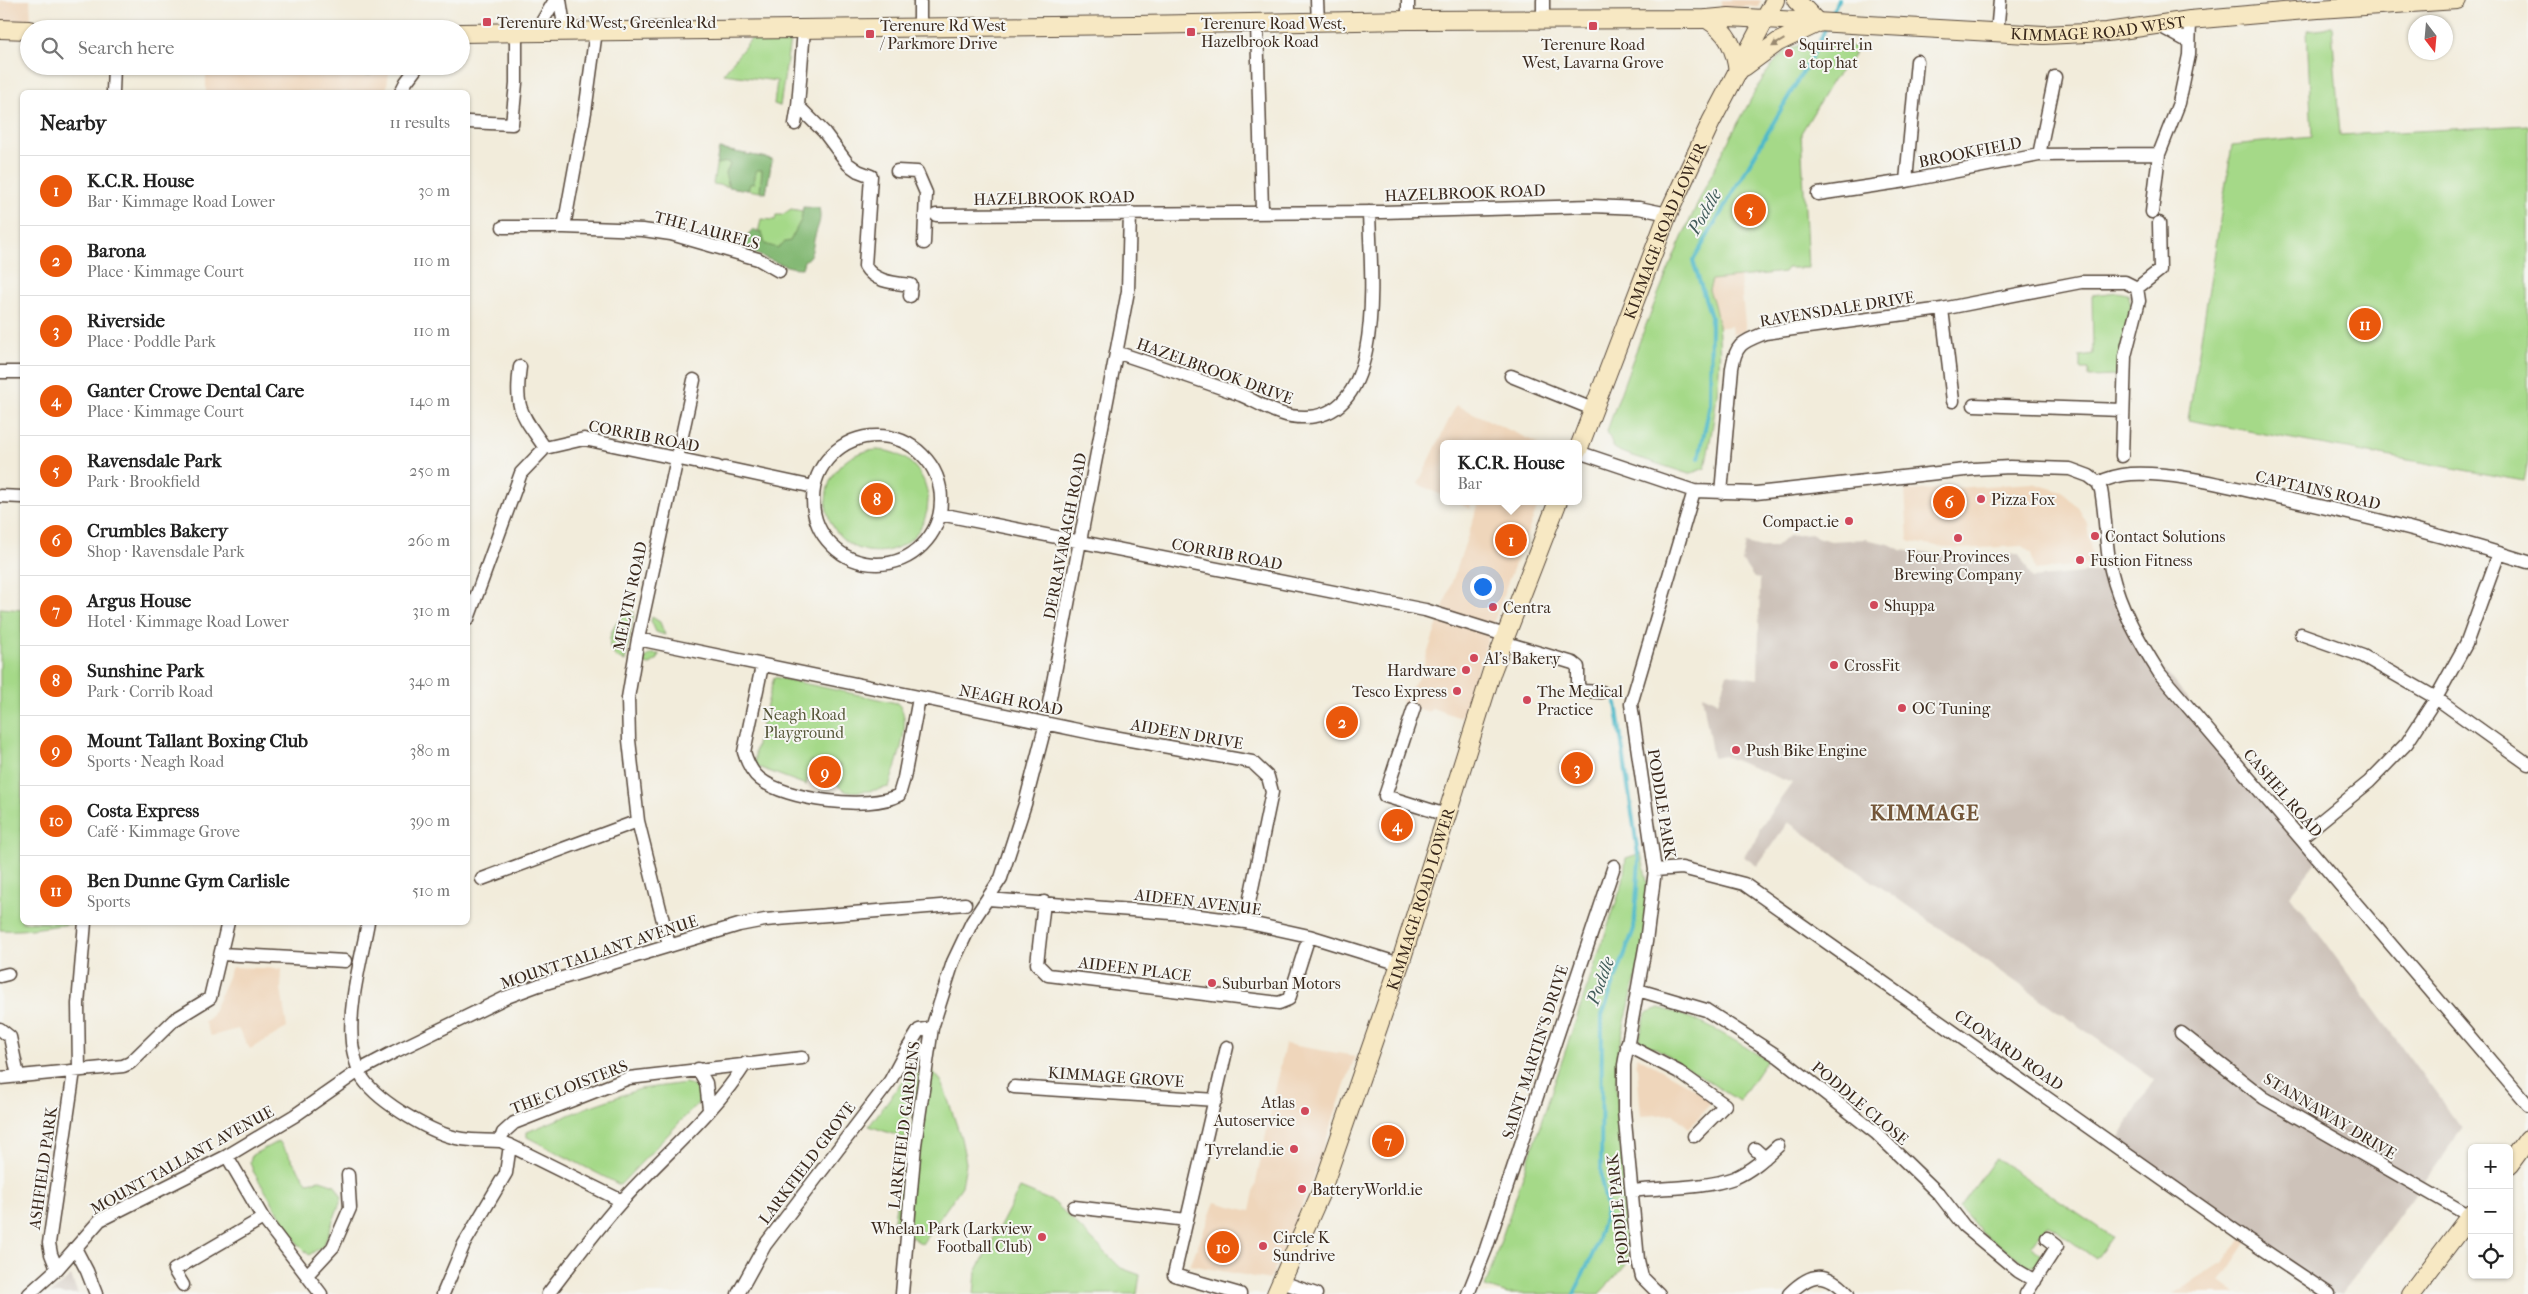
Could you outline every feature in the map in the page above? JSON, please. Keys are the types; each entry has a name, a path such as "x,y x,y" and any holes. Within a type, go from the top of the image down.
{"main road":[{"name":"KIMMAGE ROAD LOWER","path":"1582,442 1596,410 1668,214 1711,122 1767,18 1774,0"},
{"path":"1707,19 1719,26 1732,43 1738,72 1778,42 1819,21 1796,0"},
{"name":"KIMMAGE ROAD WEST","path":"470,33 1543,18 1767,18 2044,35 2107,32 2190,20 2390,2 2457,0"},
{"path":"0,29 20,30"},
{"name":"KIMMAGE ROAD LOWER","path":"1279,1288 1321,1192 1400,964 1504,638 1556,505"},
{"path":"2513,1160 2526,1145"},
{"path":"2411,1294 2468,1218"}],"street":[{"path":"536,32 555,0"},
{"path":"560,0 565,32"},
{"path":"920,0 920,28"},
{"path":"1317,0 1318,22"},
{"path":"1408,0 1408,20"},
{"path":"1543,0 1543,18"},
{"path":"1997,33 2000,0"},
{"path":"2122,456 2125,356 2139,301 2137,288 2160,270 2156,217 2159,154 2179,103 2189,55 2190,20"},
{"path":"1257,23 1262,212"},
{"path":"2158,25 2189,42"},
{"path":"795,124 804,29"},
{"path":"564,227 586,112 596,31"},
{"path":"470,122 512,124 516,83 516,32"},
{"name":"BROOKFIELD","path":"1906,181 1917,61"},
{"path":"113,90 114,75"},
{"path":"402,90 411,75"},
{"name":"BROOKFIELD","path":"2039,155 2054,77"},
{"path":"798,106 824,132 848,164 871,176 865,266 869,274 877,278 911,285 910,296"},
{"name":"BROOKFIELD","path":"1818,194 1906,181 2039,155 2159,154"},
{"path":"897,171 916,172 926,193 924,243"},
{"name":"HAZELBROOK ROAD","path":"936,215 1369,212 1592,206 1639,208 1668,214"},
{"name":"HAZELBROOK DRIVE","path":"1116,352 1243,396 1283,415 1316,417 1329,413 1344,403 1356,384 1365,357 1371,319 1369,212"},
{"name":"HAZELBROOK DRIVE","path":"1112,374 1128,290 1130,213"},
{"name":"THE LAURELS","path":"502,228 564,227 643,230 671,234 758,259 779,271"},
{"name":"RAVENSDALE DRIVE","path":"1721,493 1732,368 1734,354 1742,342 1765,333 1942,309 2081,282 2125,282 2137,288"},
{"path":"1942,309 1953,401"},
{"path":"470,613 521,473 545,448 519,409 518,386 520,367"},
{"path":"0,372 20,372"},
{"name":"DERRAVARAGH ROAD","path":"1049,704 1112,374"},
{"path":"1511,376 1596,410"},
{"name":"MELVIN ROAD","path":"669,945 638,821 628,740 628,698 638,639 694,380"},
{"path":"1974,405 2123,410"},
{"path":"867,436 883,436 898,439 912,446 924,456 934,469 940,483 942,499 940,514 932,535 917,552 897,562 875,565 853,560 840,552 834,548 820,531 813,510 814,487 819,472 827,459 838,448 852,440 867,436"},
{"name":"CORRIB ROAD","path":"545,448 584,439 814,487"},
{"path":"1582,452 1694,491 1721,493 1756,492 1974,469 2010,467 2070,469 2089,476 2098,483"},
{"name":"CAPTAINS ROAD","path":"2098,483 2108,478 2131,474 2180,478 2314,504 2528,562"},
{"name":"CASHEL ROAD","path":"2098,483 2104,502 2111,570 2121,604 2136,636 2160,674 2528,1105"},
{"name":"PODDLE PARK","path":"1659,1294 1642,1277 1624,1111 1626,1045 1638,990 1655,870 1631,704 1694,491"},
{"path":"0,496 20,497"},
{"name":"CORRIB ROAD","path":"940,514 1426,610 1573,663 1578,667 1578,686 1582,691 1602,692"},
{"path":"2300,838 2369,782 2407,743 2436,698 2466,644 2499,553"},
{"path":"2301,634 2363,656 2436,698 2528,764"},
{"name":"NEAGH ROAD","path":"638,639 1097,734"},
{"path":"762,666 744,752 747,762 760,779 813,798 854,803 882,802 899,795 919,698"},
{"path":"1414,708 1384,796 1446,815"},
{"path":"988,899 1001,878 1010,854 1046,723"},
{"name":"AIDEEN DRIVE","path":"1097,734 1252,762 1268,777 1272,792 1245,922"},
{"path":"482,879 638,821"},
{"name":"SAINT MARTIN'S DRIVE","path":"1468,1294 1486,1248 1614,866"},
{"name":"CLONARD ROAD","path":"1655,870 1682,868 1744,884 2244,1237 2329,1294"},
{"name":"AIDEEN AVENUE","path":"988,899 1184,914 1245,922 1309,936 1400,964"},
{"name":"LARKFIELD GARDENS","path":"902,1294 915,1147 932,1028 943,991 972,922 988,899"},
{"name":"AIDEEN PLACE","path":"1044,902 1037,964 1048,975 1279,1003 1289,1000 1309,936"},
{"name":"MOUNT TALLANT AVENUE","path":"29,1294 57,1269 100,1220 228,1156 294,1116 360,1070 507,997 669,945 739,925 765,920 965,904"},
{"name":"ASHFIELD PARK","path":"57,1269 50,1254 49,1243 76,1070 78,1004 85,925"},
{"path":"0,1078 123,1066 136,1058 174,1020 210,998 227,925"},
{"path":"367,925 355,991 352,1025 352,1044 363,1079 392,1107 416,1121 461,1139 505,1143 622,1201"},
{"path":"221,954 345,961"},
{"name":"PODDLE CLOSE","path":"1638,990 1706,1010 1779,1057 1876,1133 1939,1194 1964,1226 2018,1270 2035,1281"},
{"name":"LARKFIELD GROVE","path":"738,1294 765,1246 890,1081 919,1030 932,1028"},
{"path":"0,1029 10,1037 18,1076"},
{"name":"STANNAWAY DRIVE","path":"2181,1033 2264,1098 2468,1212"},
{"path":"1626,1045 1679,1072 1726,1105 1694,1136"},
{"path":"1227,1047 1174,1275 1240,1294"},
{"path":"905,1053 929,1048"},
{"name":"THE CLOISTERS","path":"505,1143 504,1133 514,1123 620,1081 698,1069 802,1058"},
{"path":"548,1294 622,1201 736,1079 746,1063"},
{"path":"698,1069 706,1083 709,1109"},
{"name":"KIMMAGE GROVE","path":"1014,1087 1216,1100"},
{"path":"2514,1090 2528,1095"},
{"path":"443,1294 464,1244 506,1173 505,1143"},
{"path":"1632,1191 1714,1183 1735,1177 1765,1158 1778,1146"},
{"path":"1755,1148 1765,1158"},
{"path":"228,1156 263,1218 321,1294"},
{"path":"307,1275 333,1247 350,1208 348,1175"},
{"path":"1074,1208 1188,1220"},
{"path":"183,1285 174,1270 263,1218"},
{"path":"2026,1294 2058,1246 2047,1238"},
{"path":"74,1248 87,1271 96,1294"},
{"path":"1789,1294 1808,1278 1819,1276 1836,1281 1848,1294"},
{"path":"1279,1288 1316,1294"}],"shaded area":[{"path":"0,0 30,0 31,20 0,22"},
{"path":"1721,0 1761,0 1758,6 1721,8"},
{"path":"206,75 389,75 386,90 206,90"},
{"path":"1740,276 1746,333 1732,334 1731,326 1718,328 1709,290 1712,280"},
{"path":"1456,405 1530,440 1440,440 1440,495 1418,484"},
{"path":"2033,483 2062,492 2077,506 2087,523 2092,558 2088,564 2035,570 2031,553 2022,546 1959,549 1910,542 1908,539 1905,491"},
{"path":"1462,505 1471,505 1470,509"},
{"path":"1474,505 1538,505 1507,584 1461,718 1432,708 1429,712 1401,703 1420,675 1478,506"},
{"path":"1813,534 1816,537 1831,541 1865,539 1889,544 1901,550 1963,558 2019,554 2032,578 2111,570 2136,636 2318,859 2290,895 2462,1129 2342,1294 2329,1294 2115,1145 2154,1079 1788,822 1757,866 1743,856 1756,841 1760,828 1792,783 1724,756 1713,758 1702,695 1718,702 1727,674 1758,679 1760,579 1754,578 1742,561 1746,543 1761,547 1776,547 1788,536"},
{"path":"232,967 282,969 281,988 287,1028 250,1049 238,1029 211,1036 204,1022 212,1015"},
{"path":"1285,1044 1355,1056 1309,1189 1270,1280 1190,1265 1215,1202 1250,1211"},
{"path":"1636,1056 1694,1088 1711,1103 1689,1128 1673,1114 1641,1116"},
{"path":"2244,1237 2248,1240 2220,1282 2236,1294 2173,1294 2224,1261"},
{"path":"71,1276 78,1294 50,1294"}],"green space":[{"path":"2332,27 2340,135 2528,125 2528,462 2524,481 2188,420 2232,145 2312,137 2307,30"},
{"path":"751,39 790,40 780,106 774,104 777,81 723,74"},
{"path":"1823,44 1856,47 1853,57 1833,80 1801,133 1808,268 1787,268 1784,272 1712,280 1709,290 1719,331 1720,354 1713,425 1705,468 1689,474 1621,452 1614,448 1607,431 1666,274 1700,198 1738,123 1771,66 1786,51 1794,47"},
{"path":"719,149 772,159 766,193 713,184"},
{"path":"719,149 772,159 766,193 760,191 762,170 756,170 754,183 750,184 748,190 729,187 725,174 730,165 728,162 716,164"},
{"path":"803,207 819,208 820,216 811,253 804,261 802,268 781,264 744,250 746,237 752,230 762,232 765,244 777,248 790,241 801,220"},
{"path":"791,209 814,213 806,259 756,243 761,219 775,220 776,215 782,215"},
{"path":"2117,292 2128,294 2131,305 2115,376 2089,377 2089,369 2080,369 2080,356 2093,354 2092,295"},
{"path":"877,450 896,454 913,465 924,482 928,501 924,520 913,537 896,548 877,552 858,548 841,537 830,520 826,501 830,482 841,465 858,454"},
{"path":"0,608 20,610 20,925 63,925 0,930"},
{"path":"627,612 634,612 625,661 612,652 610,638 616,624"},
{"path":"652,617 660,622 665,635 656,632 651,621"},
{"path":"651,654 659,654 658,659 649,665 642,663 646,657"},
{"name":"Neagh Road Playground","path":"774,677 897,703 902,710 904,731 889,787 870,791 847,792 838,786 841,765 811,761 806,785 755,766 755,752"},
{"path":"1641,853 1651,899 1646,937 1618,1050 1616,1085 1630,1247 1626,1265 1599,1294 1508,1294 1485,1287 1623,882 1626,858"},
{"path":"1659,1008 1702,1023 1767,1060 1739,1101 1656,1048 1638,1044 1646,1013"},
{"path":"919,1055 942,1082 961,1138 966,1163 962,1186 922,1244 893,1225 906,1143 911,1138"},
{"path":"915,1066 905,1138 869,1126 913,1067"},
{"path":"686,1083 699,1089 701,1096 698,1103 620,1185 527,1137 527,1132 588,1107 640,1089"},
{"path":"279,1141 307,1182 320,1180 335,1185 342,1197 324,1245 309,1255 298,1244 253,1171 250,1162 252,1155"},
{"path":"1996,1158 2112,1237 2096,1259 2047,1224 2031,1246 2040,1254 2038,1266 2029,1266 1982,1233 1960,1207"},
{"name":"Whelan Park (Larkview Football Club)","path":"1020,1188 1054,1202 1121,1268 1140,1275 1137,1294 974,1294 976,1272"}],"waterway":[{"name":"Poddle","path":"1830,18 1838,0"},
{"name":"Poddle","path":"1699,458 1710,404 1711,317 1693,261 1815,51 1826,27"},
{"name":"Poddle","path":"1574,1294 1595,1249 1607,1208 1601,1179 1602,1015 1634,929 1639,861 1616,703"}],"place":[{"name":"Terenure Rd West, Greenlea Rd","path":"487,22"},
{"name":"Terenure Road West, Lavarna Grove","path":"1593,26"},
{"name":"Terenure Road West, Hazelbrook Road","path":"1191,32"},
{"name":"Terenure Rd West / Parkmore Drive","path":"870,34"},
{"name":"Squirrel in a top hat","path":"1789,53"},
{"name":"Ravensdale Park","path":"1750,210"},
{"name":"Ben Dunne Gym Carlisle","path":"2365,324"},
{"name":"Sunshine Park","path":"877,499"},
{"name":"Pizza Fox","path":"1981,499"},
{"name":"Crumbles Bakery","path":"1949,502"},
{"name":"Compact.ie","path":"1849,521"},
{"name":"Contact Solutions","path":"2095,536"},
{"name":"Four Provinces Brewing Company","path":"1958,538"},
{"name":"K.C.R. House","path":"1511,540"},
{"name":"Fustion Fitness","path":"2080,560"},
{"name":"Shuppa","path":"1874,605"},
{"name":"Centra","path":"1493,607"},
{"name":"Al's Bakery","path":"1474,658"},
{"name":"CrossFit","path":"1834,665"},
{"name":"Hardware","path":"1466,670"},
{"name":"Tesco Express","path":"1457,691"},
{"name":"The Medical Practice","path":"1527,700"},
{"name":"OC Tuning","path":"1902,708"},
{"name":"Barona","path":"1342,722"},
{"name":"Push Bike Engine","path":"1736,750"},
{"name":"Riverside","path":"1577,768"},
{"name":"Mount Tallant Boxing Club","path":"825,772"},
{"name":"Ganter Crowe Dental Care","path":"1397,825"},
{"name":"Suburban Motors","path":"1212,983"},
{"name":"Atlas Autoservice","path":"1305,1111"},
{"name":"Argus House","path":"1388,1141"},
{"name":"Tyreland.ie","path":"1294,1149"},
{"name":"BatteryWorld.ie","path":"1302,1189"},
{"name":"Whelan Park (Larkview Football Club)","path":"1042,1237"},
{"name":"Circle K Sundrive","path":"1263,1246"},
{"name":"Costa Express","path":"1223,1247"}],"district":[{"name":"KIMMAGE","path":"1925,813"}]}
